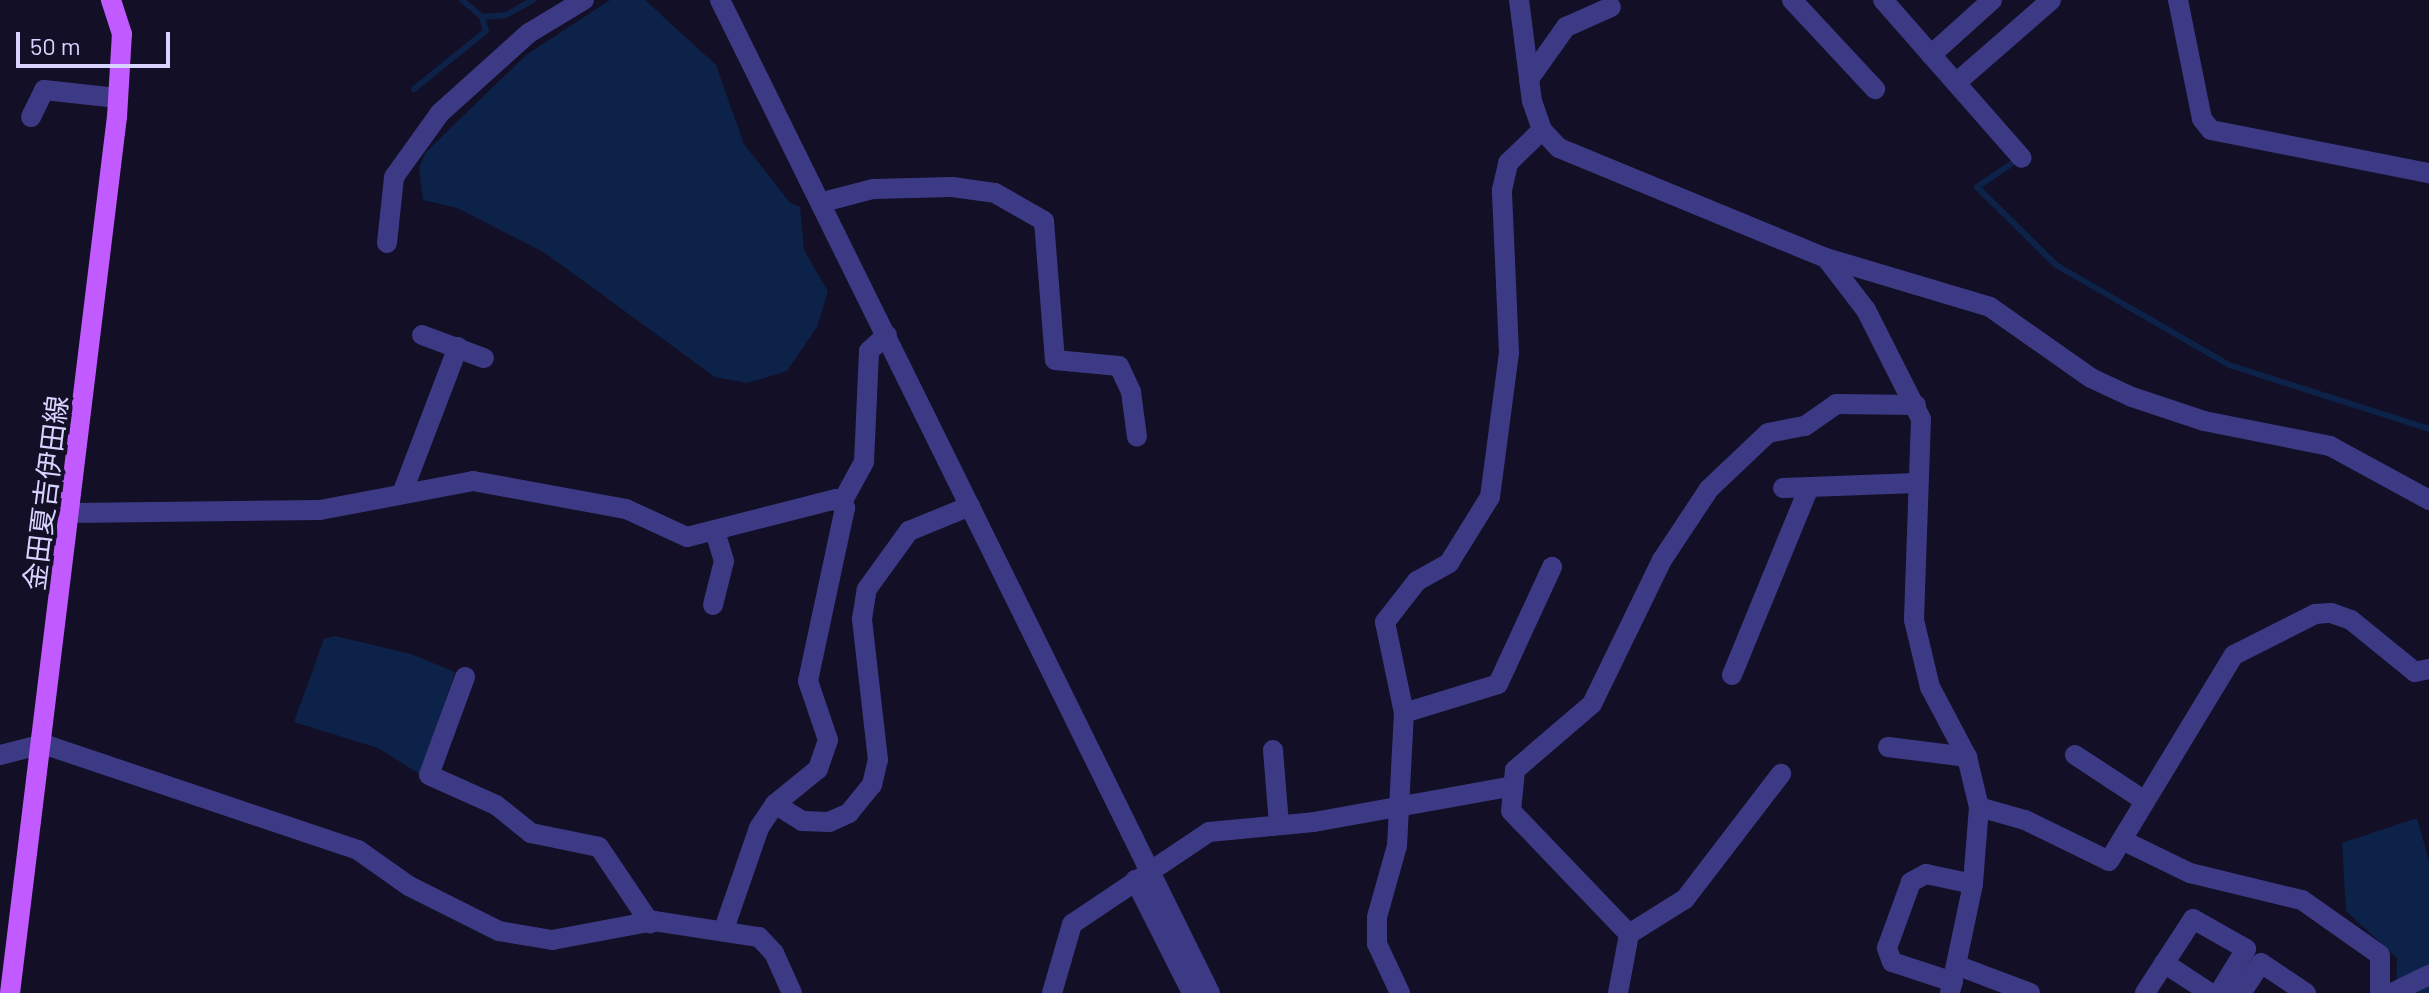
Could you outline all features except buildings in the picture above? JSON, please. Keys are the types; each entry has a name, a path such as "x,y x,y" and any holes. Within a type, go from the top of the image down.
{"main road":[{"name":"金田夏吉伊田線","path":"10,993 71,513 118,98 122,34 111,0"}],"street":[{"path":"720,0 823,202 970,506 1142,876 1192,993"},
{"path":"1519,0 1529,79 1542,130 1559,148 1826,258 1990,307 2091,378 2132,397 2204,421 2330,446 2429,500"},
{"path":"1792,0 1875,89"},
{"path":"1931,55 1992,0"},
{"path":"1956,83 2051,0"},
{"path":"2178,0 2202,119 2211,130 2429,173"},
{"path":"1887,1 2022,158"},
{"path":"387,243 387,203 409,151 470,83 529,33 575,6"},
{"path":"1529,79 1566,27 1611,7"},
{"path":"31,117 44,90 118,98"},
{"path":"1400,993 1377,944 1377,917 1401,808 1404,713 1385,622 1417,581 1449,563 1490,497 1509,353 1502,190 1508,163 1542,130"},
{"path":"823,202 873,189 952,187 995,193 1044,221 1055,360 1119,366 1131,392 1137,437"},
{"path":"1826,258 1866,310 1916,405 1914,620 1930,687 1967,757 1979,807 1973,884 1953,980"},
{"path":"422,335 484,358"},
{"path":"841,504 864,462 869,351 887,335"},
{"path":"403,491 458,347"},
{"path":"1629,934 1511,811 1509,787 1515,770 1592,704 1662,560 1709,489 1768,433 1805,426 1836,404 1916,405"},
{"path":"71,513 320,510 403,491 473,481 626,509 687,537 716,534 836,499 845,508 808,681 828,740 818,769 775,804 759,828 724,929"},
{"path":"1783,488 1916,483"},
{"path":"1732,675 1809,487"},
{"path":"775,804 802,821 829,822 849,813 872,785 878,760 862,619 867,589 909,531 970,506"},
{"path":"713,605 724,561 716,534"},
{"path":"1404,713 1498,684 1552,567"},
{"path":"1979,807 2025,820 2109,861 2234,655 2315,614 2351,620 2415,672 2429,669"},
{"path":"465,677 429,775 496,805 531,833 599,847 650,923"},
{"path":"0,755 43,744 358,850 409,886 499,931 552,940 650,923 724,929 759,937 774,953 792,993"},
{"path":"1888,747 1967,757"},
{"path":"1273,750 1279,824"},
{"path":"2075,755 2145,801"},
{"path":"1618,993 1629,934 1685,899 1781,774"},
{"path":"1052,993 1072,924 1209,832 1401,808 1509,787"},
{"path":"2122,840 2190,873 2302,900 2380,955 2380,993"},
{"path":"1973,884 1926,874 1911,882 1887,948 1892,962 1953,980 2030,993"},
{"path":"1142,876 1210,993"},
{"path":"2145,993 2193,919 2246,949 2219,993"},
{"path":"2164,963 2210,993"},
{"path":"2241,993 2261,963 2306,993"},
{"path":"2392,993 2429,975"}],"water":[{"path":"610,0 645,0 716,65 744,144 790,203 800,207 804,250 828,291 817,327 787,371 747,383 715,377 545,253 457,208 423,200 419,168 425,153 526,55"},
{"path":"335,636 411,654 455,672 421,775 378,748 294,722 324,639"},
{"path":"2417,818 2429,861 2429,993 2396,993 2397,958 2346,911 2342,843"}],"waterway":[{"path":"462,0 482,17 506,15 533,0"},
{"path":"414,89 486,31 482,17"},
{"path":"2011,164 1977,187 2056,265 2229,365 2429,429"}]}
